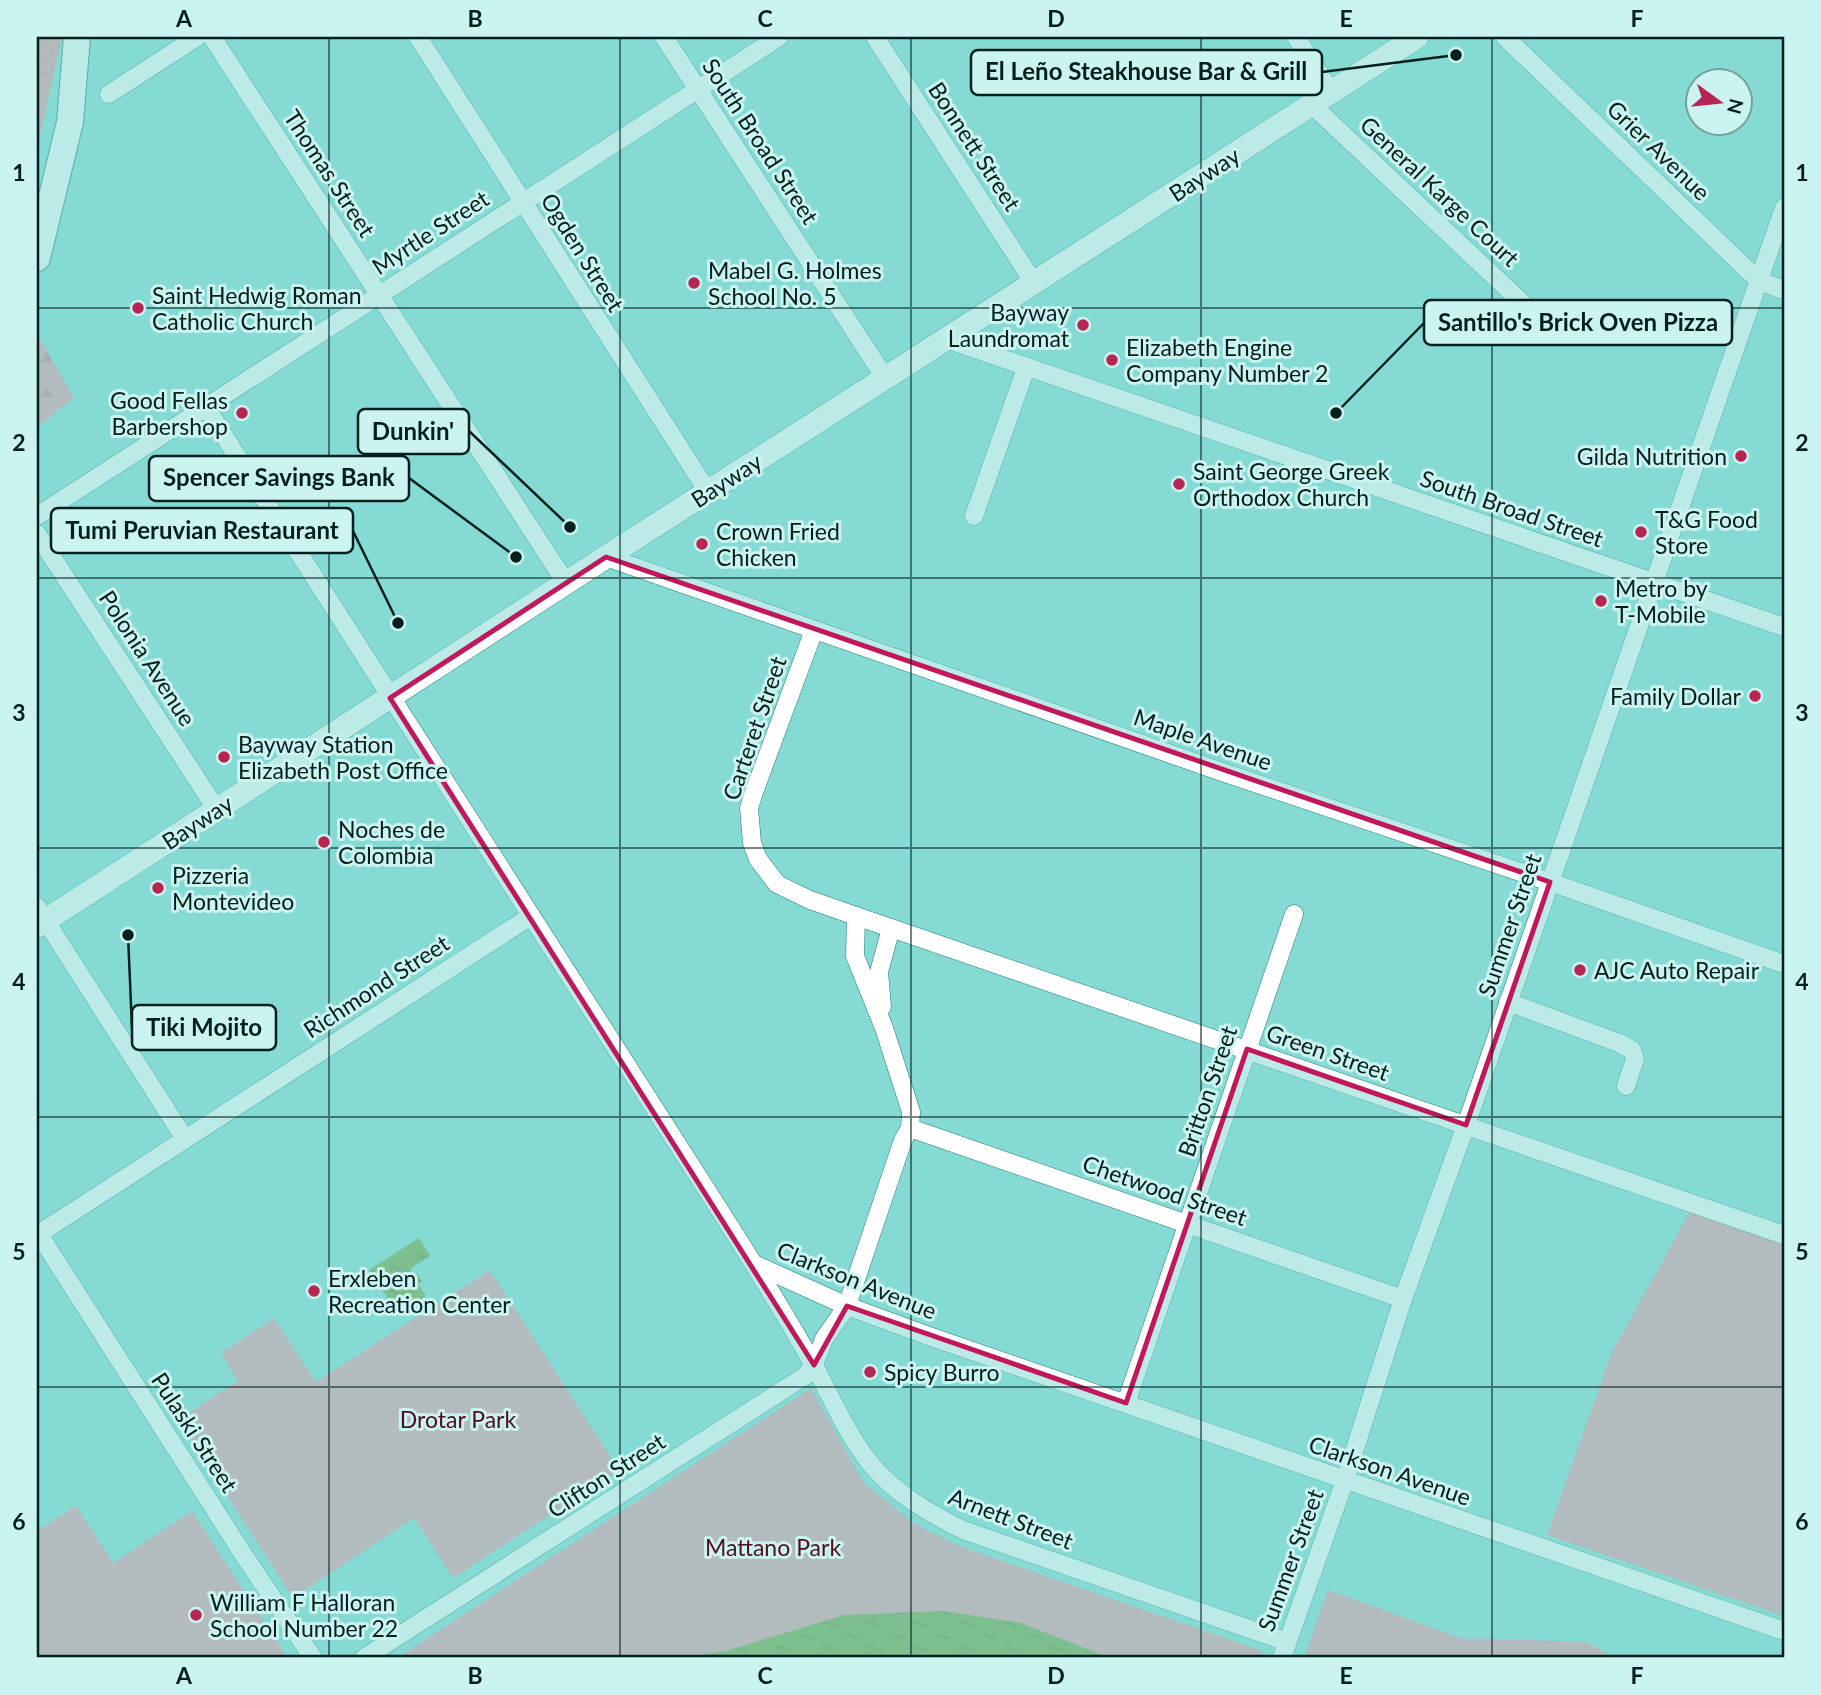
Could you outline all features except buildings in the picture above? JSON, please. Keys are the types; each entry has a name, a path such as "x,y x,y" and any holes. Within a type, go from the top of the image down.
{"highway":[{"path":"37,195 76,37"},
{"path":"37,258 70,122 76,37"}],"main road":[{"name":"Bayway","path":"40,917 217,810 1417,37"}],"street":[{"path":"109,94 197,37"},
{"name":"Thomas Street","path":"212,37 566,583"},
{"name":"Ogden Street","path":"418,37 708,492"},
{"name":"South Broad Street","path":"664,37 885,378"},
{"name":"Myrtle Street","path":"37,516 779,37"},
{"name":"Bonnett Street","path":"875,37 1034,283"},
{"name":"General Karge Court","path":"1296,37 1322,98 1533,313"},
{"name":"Grier Avenue","path":"1505,37 1759,281 1784,290"},
{"name":"Summer Street","path":"1284,1650 1345,1480 1403,1299 1466,1125 1784,208"},
{"name":"South Broad Street","path":"946,340 1784,627"},
{"path":"974,516 1026,368"},
{"name":"Clarkson Avenue","path":"206,407 755,1265 847,1306 1784,1632"},
{"name":"Polonia Avenue","path":"37,534 217,810"},
{"name":"Maple Avenue","path":"606,557 1784,964"},
{"name":"Carteret Street","path":"814,630 749,808 752,843 758,859 777,884 810,900 856,916"},
{"name":"Britton Street","path":"1126,1403 1294,914"},
{"name":"Richmond Street","path":"37,1233 531,916"},
{"path":"847,1306 903,1140 910,1128 911,1112 884,1028 855,956 856,916"},
{"name":"Green Street","path":"856,916 1784,1235"},
{"path":"40,917 185,1139"},
{"path":"884,1028 879,972 891,928"},
{"path":"1507,1002 1632,1050 1635,1059 1626,1086"},
{"name":"Chetwood Street","path":"910,1128 1403,1299"},
{"name":"Pulaski Street","path":"37,1233 313,1658"},
{"name":"Arnett Street","path":"755,1265 814,1365 845,1427 870,1463 891,1485 933,1516 963,1530 1284,1650"},
{"name":"Clifton Street","path":"364,1658 805,1376 814,1365 824,1339 847,1306"}],"highlighted area":[{"path":"606,557 1550,882 1466,1125 1247,1049 1126,1403 847,1306 814,1365 390,698"}],"green space":[{"path":"37,37 62,37 37,150"},
{"path":"37,334 74,398 37,427"},
{"path":"1692,1208 1784,1239 1784,1616 1547,1535 1612,1352"},
{"name":"Drotar Park","path":"490,1270 619,1470 453,1578 414,1518 293,1598 178,1420 238,1381 221,1353 274,1318 316,1382"},
{"name":"Mattano Park","path":"811,1388 864,1483 915,1524 962,1547 1263,1651 1261,1658 397,1658"},
{"path":"76,1506 113,1563 192,1511 288,1658 37,1658 37,1531"},
{"path":"1328,1590 1461,1638 1587,1642 1616,1658 1304,1658"}],"water":[{"path":"419,1238 430,1256 410,1269 413,1275 417,1273 422,1282 418,1284 426,1296 398,1314 369,1270"},
{"path":"943,1611 1021,1623 1110,1658 681,1658 726,1651 844,1615"}],"place":[{"name":"El Leño Steakhouse Bar & Grill","path":"1456,55"},
{"name":"Mabel G. Holmes School No. 5","path":"694,283"},
{"name":"Saint Hedwig Roman Catholic Church","path":"138,308"},
{"name":"Bayway Laundromat","path":"1083,325"},
{"name":"Elizabeth Engine Company Number 2","path":"1112,360"},
{"name":"Good Fellas Barbershop","path":"242,413"},
{"name":"Santillo's Brick Oven Pizza","path":"1336,413"},
{"name":"Gilda Nutrition","path":"1741,456"},
{"name":"Saint George Greek Orthodox Church","path":"1179,484"},
{"name":"Dunkin'","path":"570,527"},
{"name":"T&G Food Store","path":"1641,532"},
{"name":"Crown Fried Chicken","path":"702,544"},
{"name":"Spencer Savings Bank","path":"516,557"},
{"name":"Metro by T-Mobile","path":"1601,601"},
{"name":"Tumi Peruvian Restaurant","path":"398,623"},
{"name":"Family Dollar","path":"1755,696"},
{"name":"Bayway Station Elizabeth Post Office","path":"224,757"},
{"name":"Noches de Colombia","path":"324,842"},
{"name":"Pizzeria Montevideo","path":"158,888"},
{"name":"Tiki Mojito","path":"128,935"},
{"name":"AJC Auto Repair","path":"1580,970"},
{"name":"Erxleben Recreation Center","path":"314,1291"},
{"name":"Spicy Burro","path":"870,1372"},
{"name":"William F Halloran School Number 22","path":"196,1615"}]}
